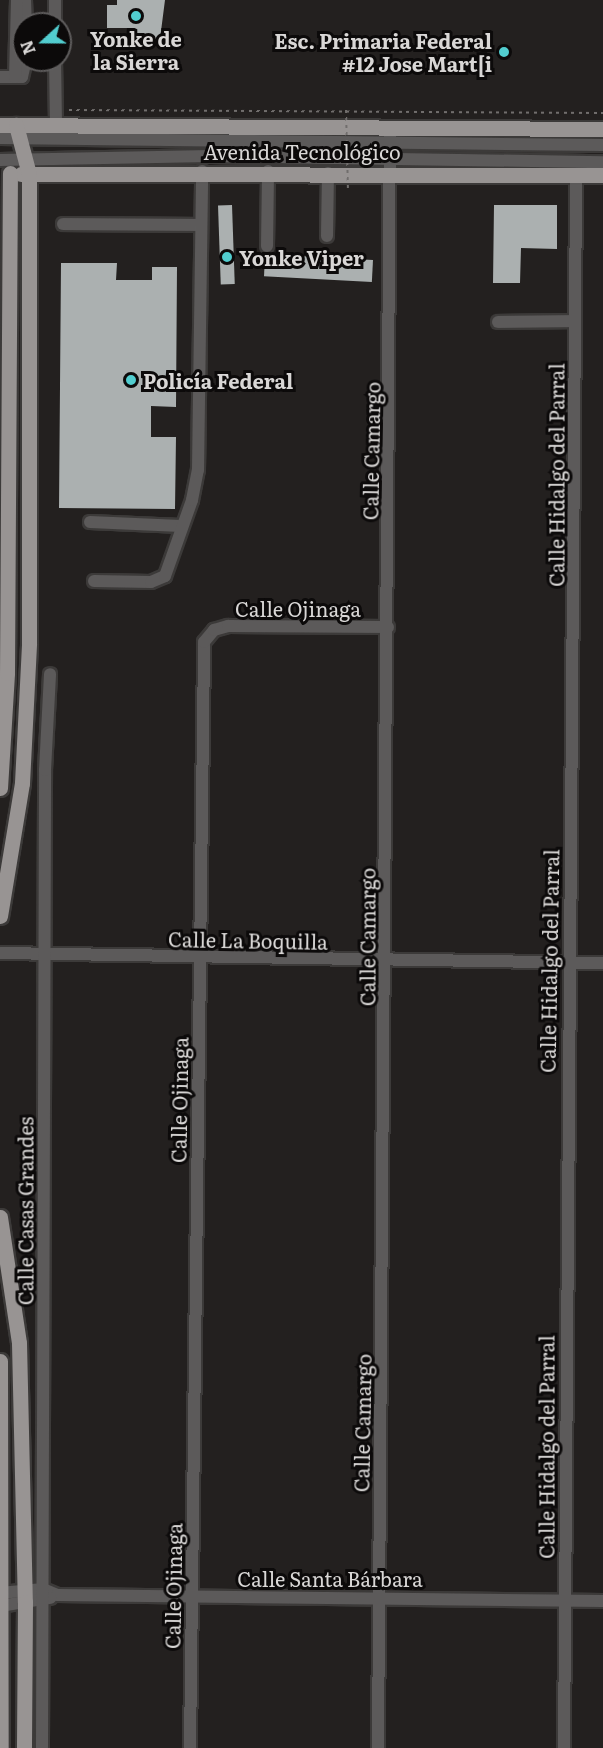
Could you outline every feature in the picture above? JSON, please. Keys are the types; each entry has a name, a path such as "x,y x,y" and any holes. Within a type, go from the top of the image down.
{"main road":[{"name":"Avenida Tecnológico","path":"0,125 19,132 55,118 390,134 603,129"},
{"path":"0,916 27,731 29,167 19,132"},
{"name":"Avenida Tecnológico","path":"5,173 29,167 328,173 391,165 603,175"},
{"path":"0,789 8,673 5,173"},
{"path":"0,1217 19,1343 25,1596 24,1748"},
{"path":"0,1361 1,1748"}],"street":[{"path":"15,77 16,0"},
{"path":"0,77 15,77 24,75 24,72"},
{"path":"55,72 55,118"},
{"path":"0,138 19,132 390,134 603,145"},
{"name":"Calle Camargo","path":"378,1748 387,961 390,134"},
{"path":"0,160 29,167 603,162"},
{"path":"94,581 159,580 170,567 198,470 202,171"},
{"path":"267,246 268,171"},
{"path":"327,236 328,173"},
{"name":"Calle Hidalgo del Parral","path":"564,1748 568,963 576,175"},
{"path":"63,224 200,225"},
{"path":"498,322 575,321"},
{"path":"90,522 181,526"},
{"name":"Calle Ojinaga","path":"190,1748 206,638 228,626 388,627"},
{"name":"Calle Casas Grandes","path":"42,1748 48,957 45,770 50,674"},
{"name":"Calle La Boquilla","path":"0,954 48,957 603,963"},
{"name":"Calle Santa Bárbara","path":"1,1599 57,1595 603,1601"}],"path":[{"path":"346,110 348,192"},
{"path":"55,118 346,110 603,113"}],"building":[{"name":"Yonke de la Sierra","path":"117,0 165,0 160,39 127,38 127,28 107,28 107,5 117,5"},
{"name":"Yonke Viper","path":"218,205 232,205 235,284 221,284"},
{"path":"494,205 557,205 557,249 521,248 520,283 493,283"},
{"path":"265,254 373,260 372,282 264,276"},
{"path":"61,263 117,263 116,280 152,280 152,267 177,267 176,407 151,406 151,437 176,437 175,509 59,508"}],"place":[{"name":"Yonke de la Sierra","path":"136,16"},
{"name":"Esc. Primaria Federal #12 Jose Mart[i","path":"504,52"},
{"name":"Yonke Viper","path":"227,257"},
{"name":"Policía Federal","path":"131,380"}]}
